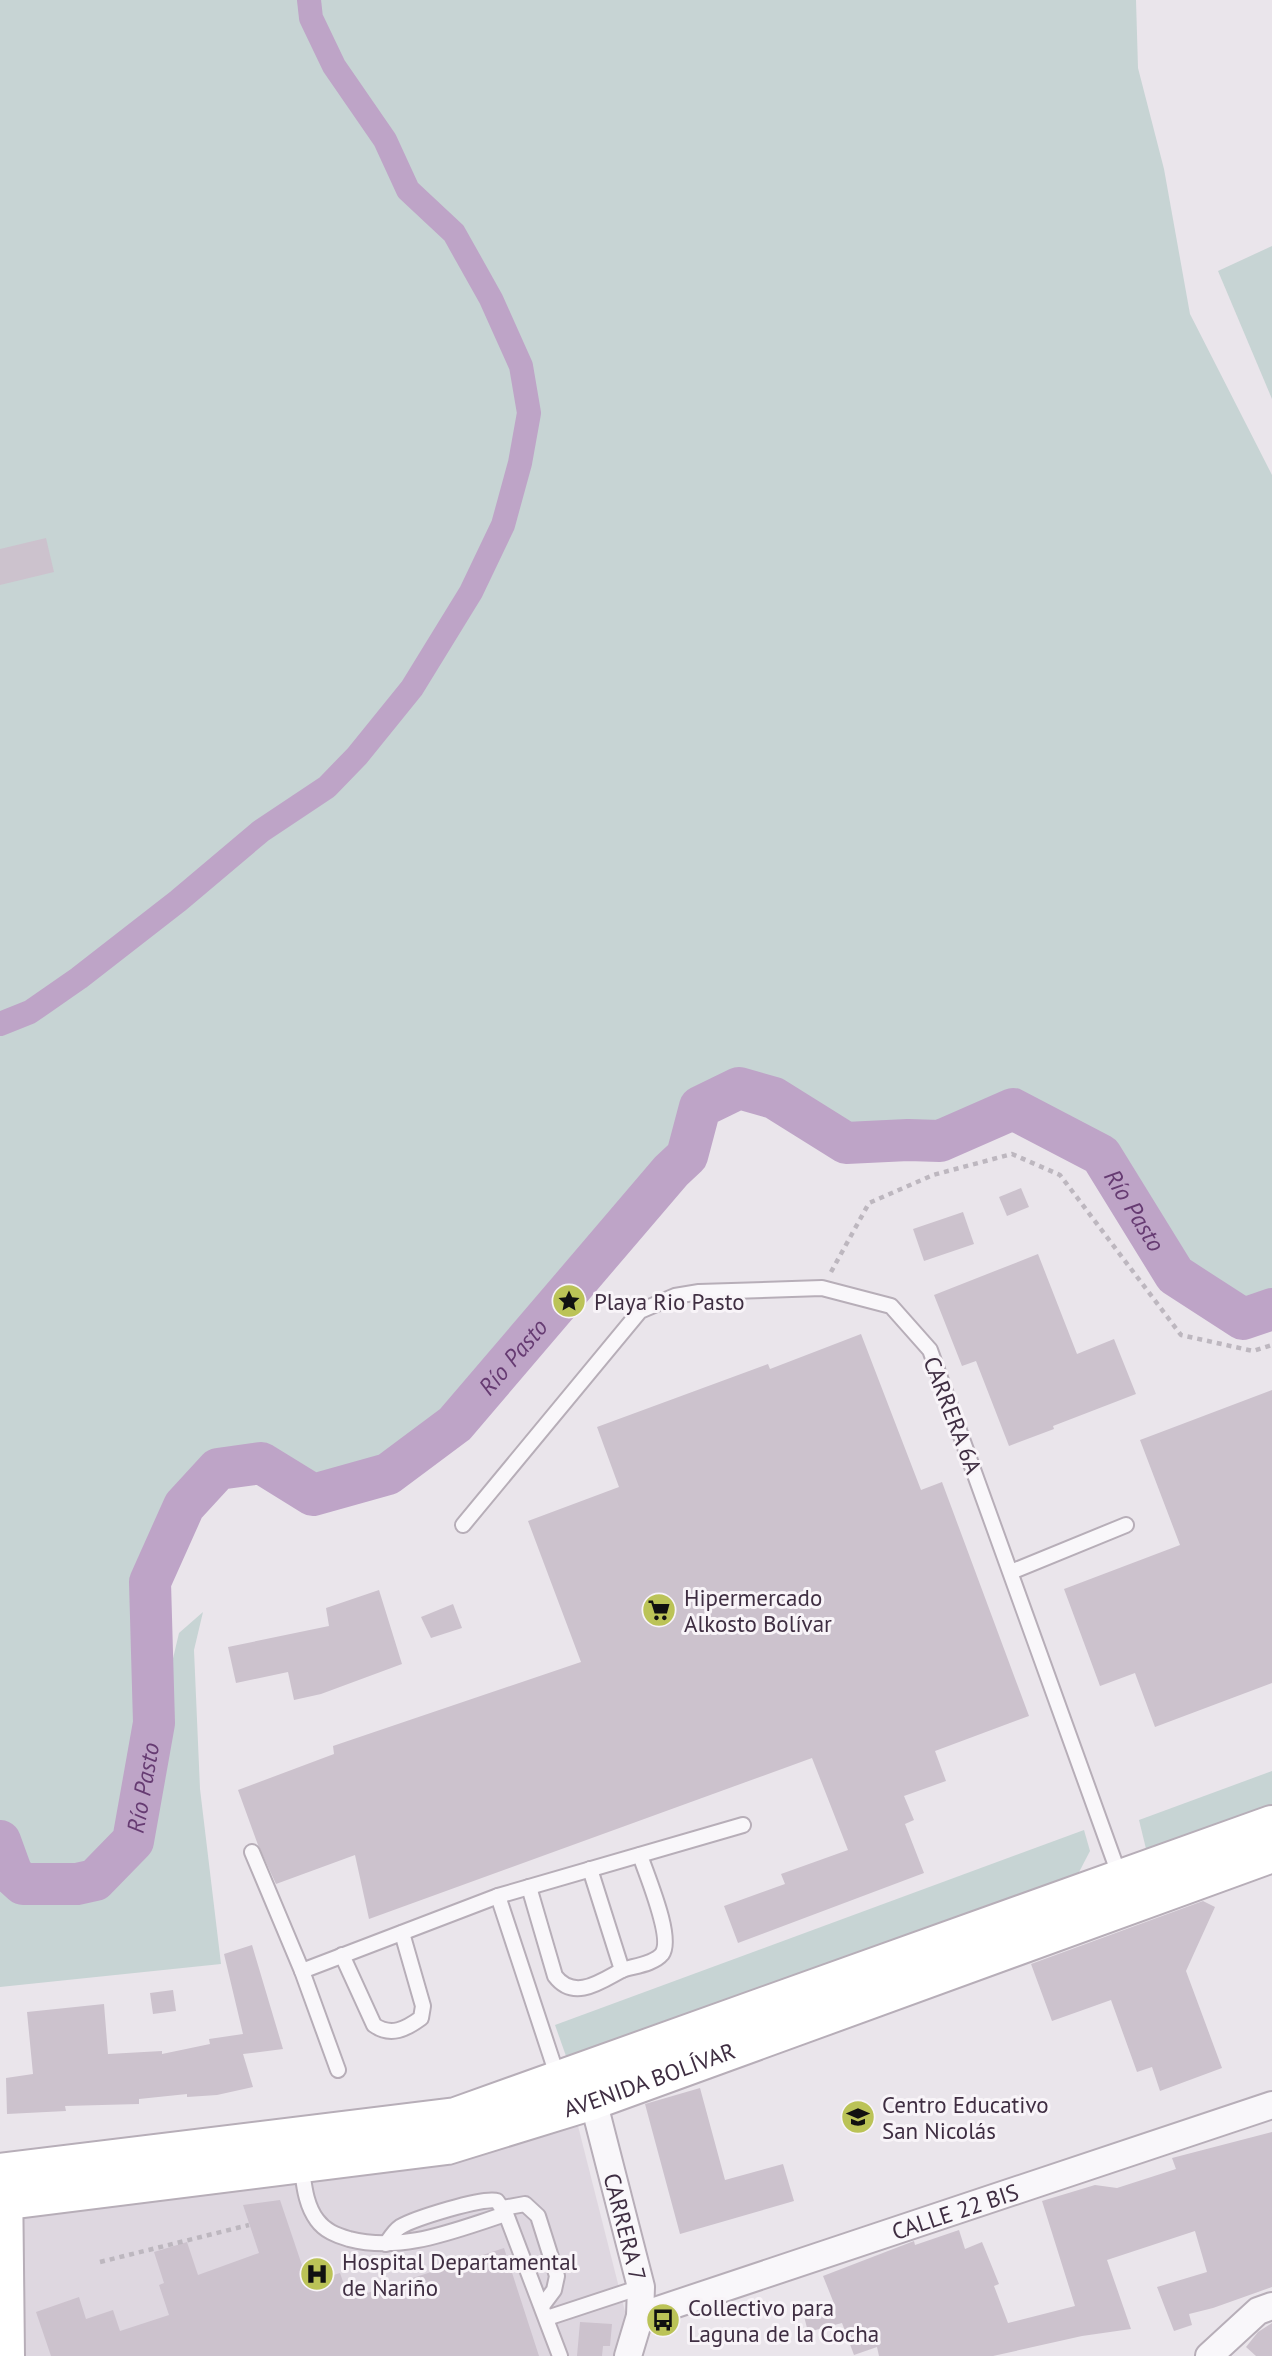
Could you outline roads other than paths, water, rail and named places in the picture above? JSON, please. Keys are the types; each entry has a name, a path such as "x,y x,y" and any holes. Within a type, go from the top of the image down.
{"main road":[{"name":"AVENIDA BOLÍVAR","path":"2,2187 456,2117 1272,1825"},
{"name":"AVENIDA BOLÍVAR","path":"2,2187 301,2164 447,2145 593,2101 1272,1853"},
{"path":"2,2187 5,2356"}],"street":[{"name":"CARRERA 7","path":"593,2101 641,2287 640,2316 628,2356"},
{"name":"CALLE 22 BIS","path":"640,2316 1272,2105"},
{"path":"1209,2356 1258,2311 1272,2306"}],"lane":[{"name":"CARRERA 6A","path":"463,1525 640,1311 675,1296 699,1292 822,1289 891,1307 930,1350 1121,1878"},
{"path":"1012,1572 1126,1525"},
{"path":"302,1971 498,1896 743,1825"},
{"path":"252,1852 302,1971 338,2070"},
{"path":"529,1886 555,1976 562,1985 576,1989 596,1984 622,1970 656,1959 664,1952 664,1929 640,1855"},
{"path":"590,1869 622,1970"},
{"path":"498,1896 559,2080"},
{"path":"342,1955 374,2025 382,2031 406,2030 421,2018 423,2006 402,1933"},
{"path":"301,2164 306,2198 319,2223 331,2233 343,2237 386,2244 417,2241 525,2204 538,2216 557,2276 545,2312"},
{"path":"386,2244 393,2233 408,2223 470,2203 492,2199 505,2211 560,2356"},
{"path":"545,2312 641,2287"}],"waterway":[{"path":"0,1024 30,1012 79,978 178,901 261,831 327,787 357,756 412,688 471,592 503,525 520,463 529,413 521,366 491,299 454,233 408,190 385,140 334,66 311,18 309,0"},
{"name":"Río Pasto","path":"0,1841 12,1874 23,1884 77,1884 95,1880 133,1841 154,1723 150,1582 184,1506 218,1469 261,1463 313,1495 388,1474 455,1424 671,1171 687,1156 700,1107 739,1088 774,1098 846,1143 940,1141 1013,1109 1101,1155 1175,1275 1243,1319 1272,1309"}],"place":[{"name":"Playa Rio Pasto","path":"569,1301"},
{"name":"Hipermercado Alkosto Bolívar","path":"659,1610"},
{"name":"Centro Educativo San Nicolás","path":"858,2117"},
{"name":"Hospital Departamental de Nariño","path":"317,2274"},
{"name":"Collectivo para Laguna de la Cocha","path":"663,2320"}]}
